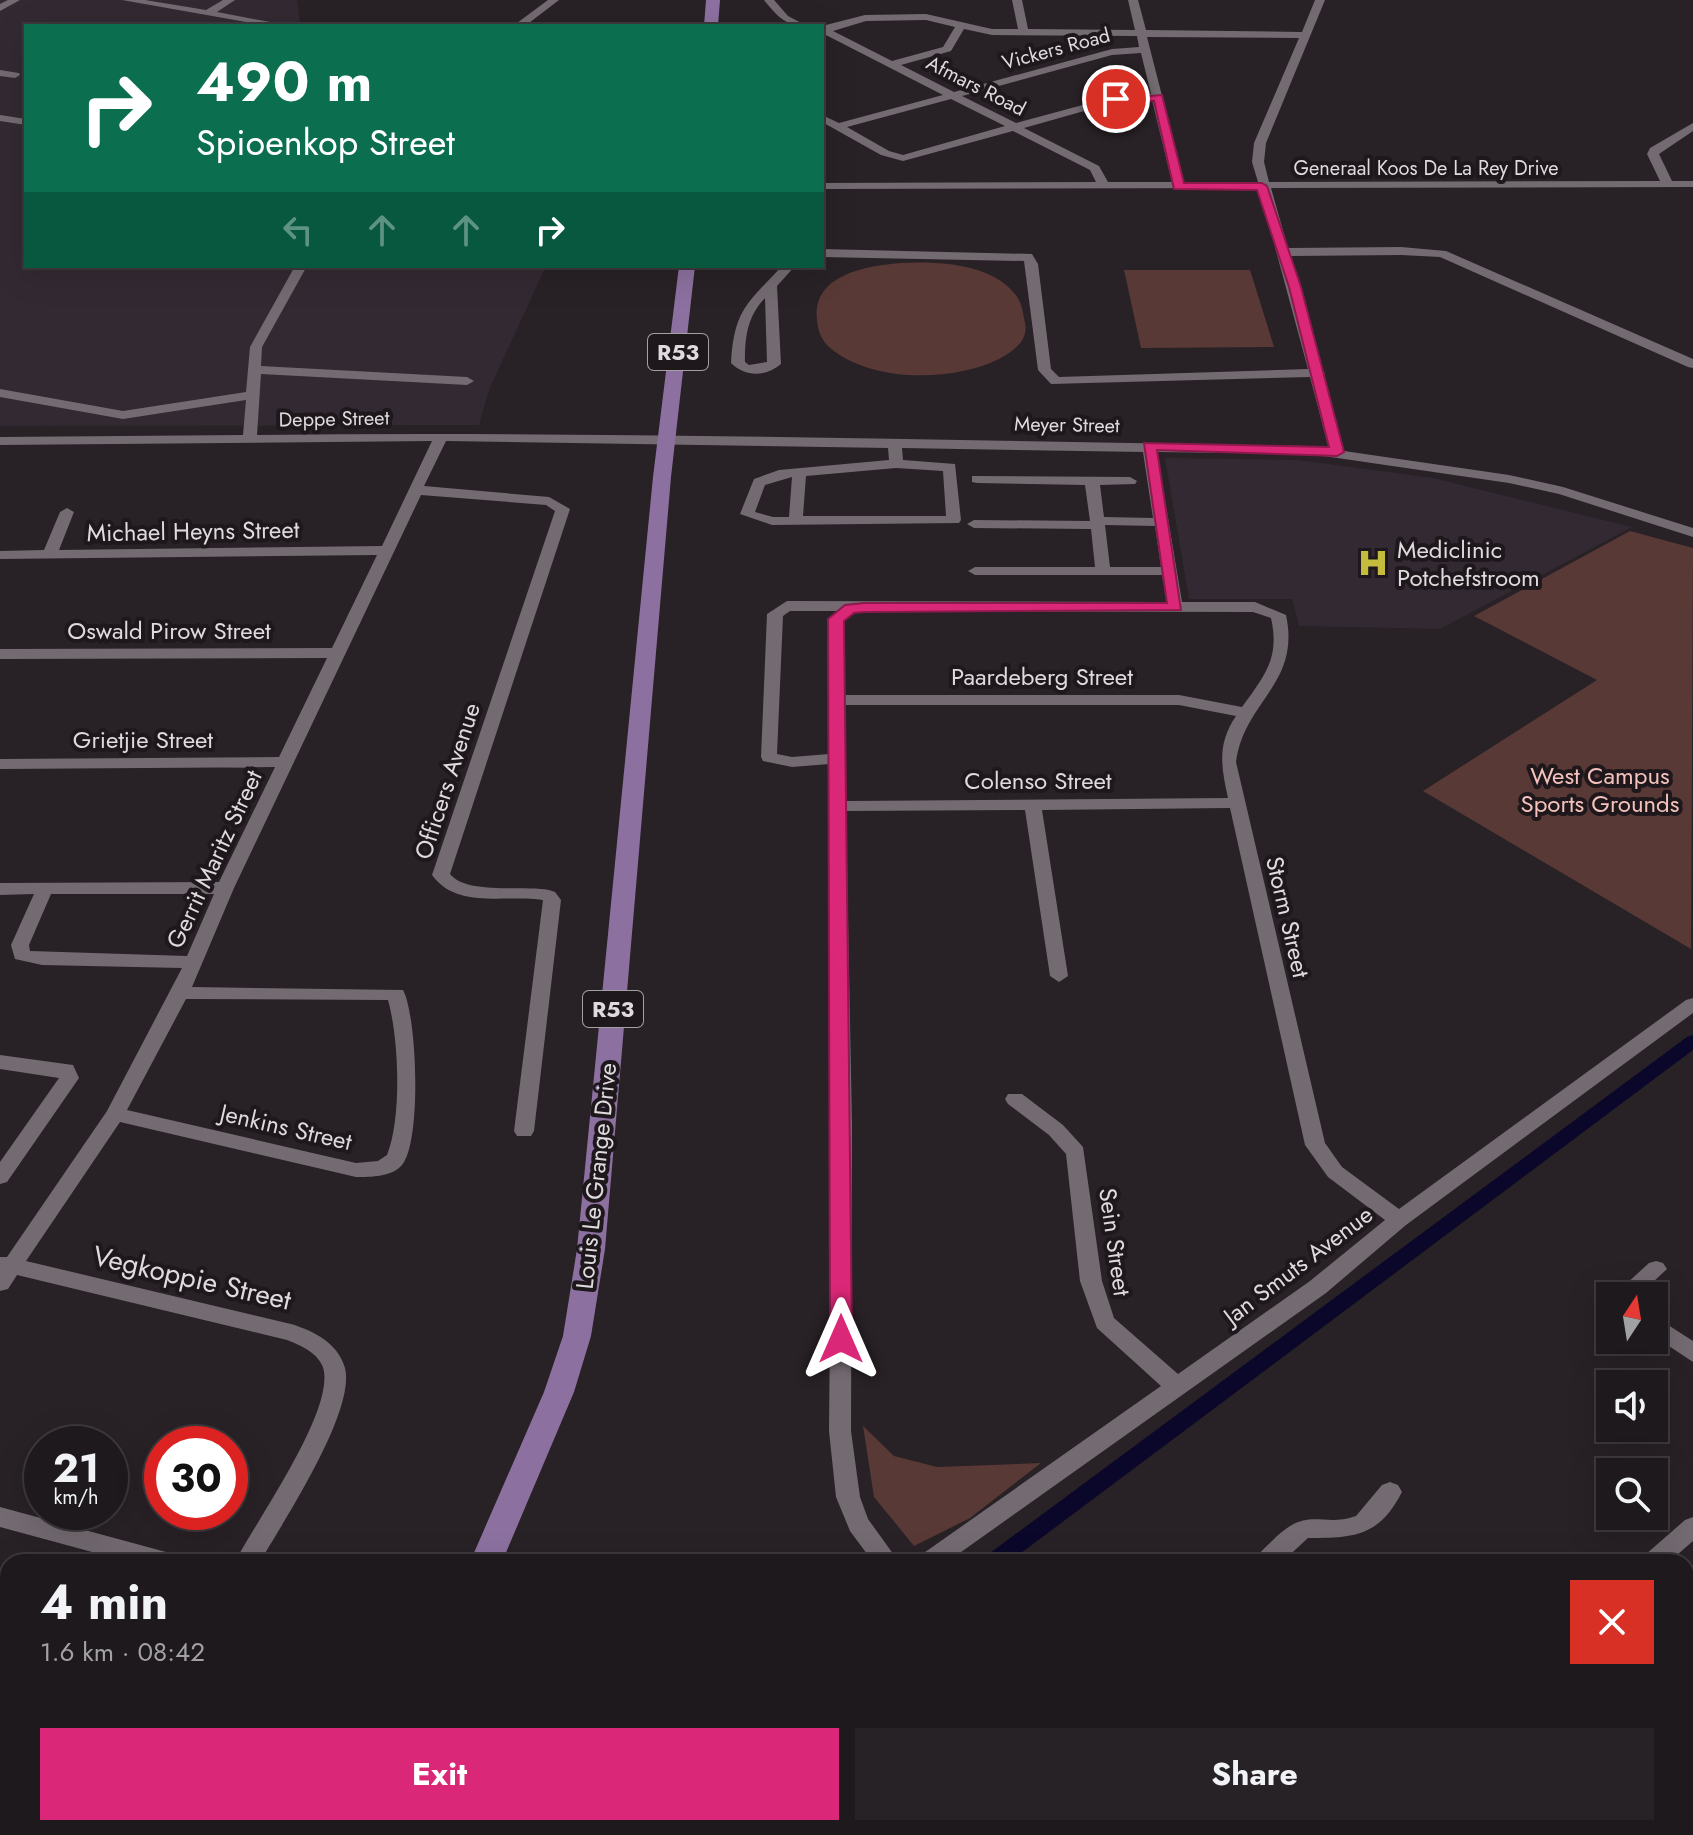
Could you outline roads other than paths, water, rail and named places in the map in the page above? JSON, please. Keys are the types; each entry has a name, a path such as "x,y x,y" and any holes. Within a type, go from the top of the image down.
{"main road":[{"path":"711,24 713,0"},
{"name":"R53","path":"669,439 687,268"},
{"name":"Louis Le Grange Drive","path":"489,1554 559,1392 577,1336 591,1249 659,508 669,439"}],"street":[{"path":"0,8 15,0"},
{"path":"127,0 263,24"},
{"path":"208,13 230,0"},
{"path":"521,24 554,0"},
{"path":"769,0 774,11 798,24"},
{"path":"1017,0 1024,32"},
{"path":"1133,0 1179,186"},
{"path":"1320,0 1257,151 1262,186 1318,373 1337,452"},
{"path":"825,29 873,17 934,17 985,32 1304,35"},
{"path":"892,64 947,49 961,24"},
{"name":"Afmars Road","path":"825,29 1095,168 1104,186"},
{"name":"Vickers Road","path":"836,127 1112,52 1147,49"},
{"path":"0,73 15,75"},
{"path":"824,119 897,158 913,157 1121,98 1158,97"},
{"path":"0,118 24,122"},
{"path":"1666,181 1653,154 1656,148 1693,126"},
{"name":"Generaal Koos De La Rey Drive","path":"824,186 1627,185 1666,181 1693,184"},
{"path":"1283,252 1401,251 1442,254 1691,362"},
{"path":"824,253 1028,257 1032,264 1045,370 1056,381 1318,373"},
{"path":"250,440 256,347 300,268"},
{"path":"771,287 774,364 761,370 742,368 738,363 740,321 747,308 787,268"},
{"path":"255,370 467,381"},
{"path":"0,393 123,415 254,395"},
{"name":"Deppe Street","path":"0,441 441,437 669,439"},
{"name":"Gerrit Maritz Street","path":"4,1271 115,1114 180,993 225,888 441,437"},
{"name":"Meyer Street","path":"669,439 1337,452 1509,479 1563,491 1693,533"},
{"path":"895,442 896,464"},
{"path":"837,758 780,762 769,757 774,620 777,611 796,604 833,604 850,609 1175,607 1149,446"},
{"path":"896,464 950,467 954,520 757,519 746,511 759,482 779,474 896,464"},
{"path":"796,520 799,472"},
{"path":"977,479 1130,481"},
{"path":"1092,481 1103,571"},
{"name":"Officers Avenue","path":"417,490 549,501 563,509 441,875 444,881 460,890 536,893 552,900 524,1131"},
{"path":"49,555 67,512"},
{"path":"974,524 1161,522"},
{"name":"Michael Heyns Street","path":"0,555 387,550"},
{"path":"975,571 1169,571"},
{"name":"Storm Street","path":"1175,607 1266,608 1278,615 1285,631 1285,650 1228,749 1237,803 1315,1145 1335,1172 1399,1220"},
{"path":"850,609 836,619 834,700 839,806 841,1446 848,1497 858,1524 881,1554"},
{"name":"Oswald Pirow Street","path":"0,654 339,653"},
{"name":"Paardeberg Street","path":"834,700 1179,700 1248,713"},
{"name":"Grietjie Street","path":"0,764 286,762"},
{"name":"Colenso Street","path":"839,806 1237,803"},
{"path":"1033,804 1059,976"},
{"path":"0,889 225,888"},
{"path":"45,889 20,945 21,955 42,959 193,962"},
{"name":"Jenkins Street","path":"115,1114 356,1170 383,1167 397,1157 402,1142 404,1107 396,994 180,993"},
{"name":"Jan Smuts Avenue","path":"940,1554 1318,1287 1399,1220 1693,1004"},
{"path":"0,1062 54,1066 66,1070 69,1078 0,1177"},
{"name":"Sein Street","path":"1015,1099 1056,1130 1076,1152 1091,1281 1100,1313 1113,1331 1177,1387"},
{"path":"1641,1282 1656,1269"},
{"name":"Vegkoppie Street","path":"4,1271 291,1332 323,1350 335,1375 325,1421 251,1554"},
{"path":"1668,1334 1693,1353"},
{"path":"1274,1554 1297,1532 1306,1528 1327,1531 1364,1523 1390,1492"},
{"path":"0,1517 136,1554"},
{"path":"1662,1554 1693,1527"}],"waterway":[{"path":"1004,1554 1693,1041"}],"place":[{"name":"Mediclinic Potchefstroom","path":"1373,563"}],"park label":[{"name":"West Campus Sports Grounds","path":"1600,789"}]}
